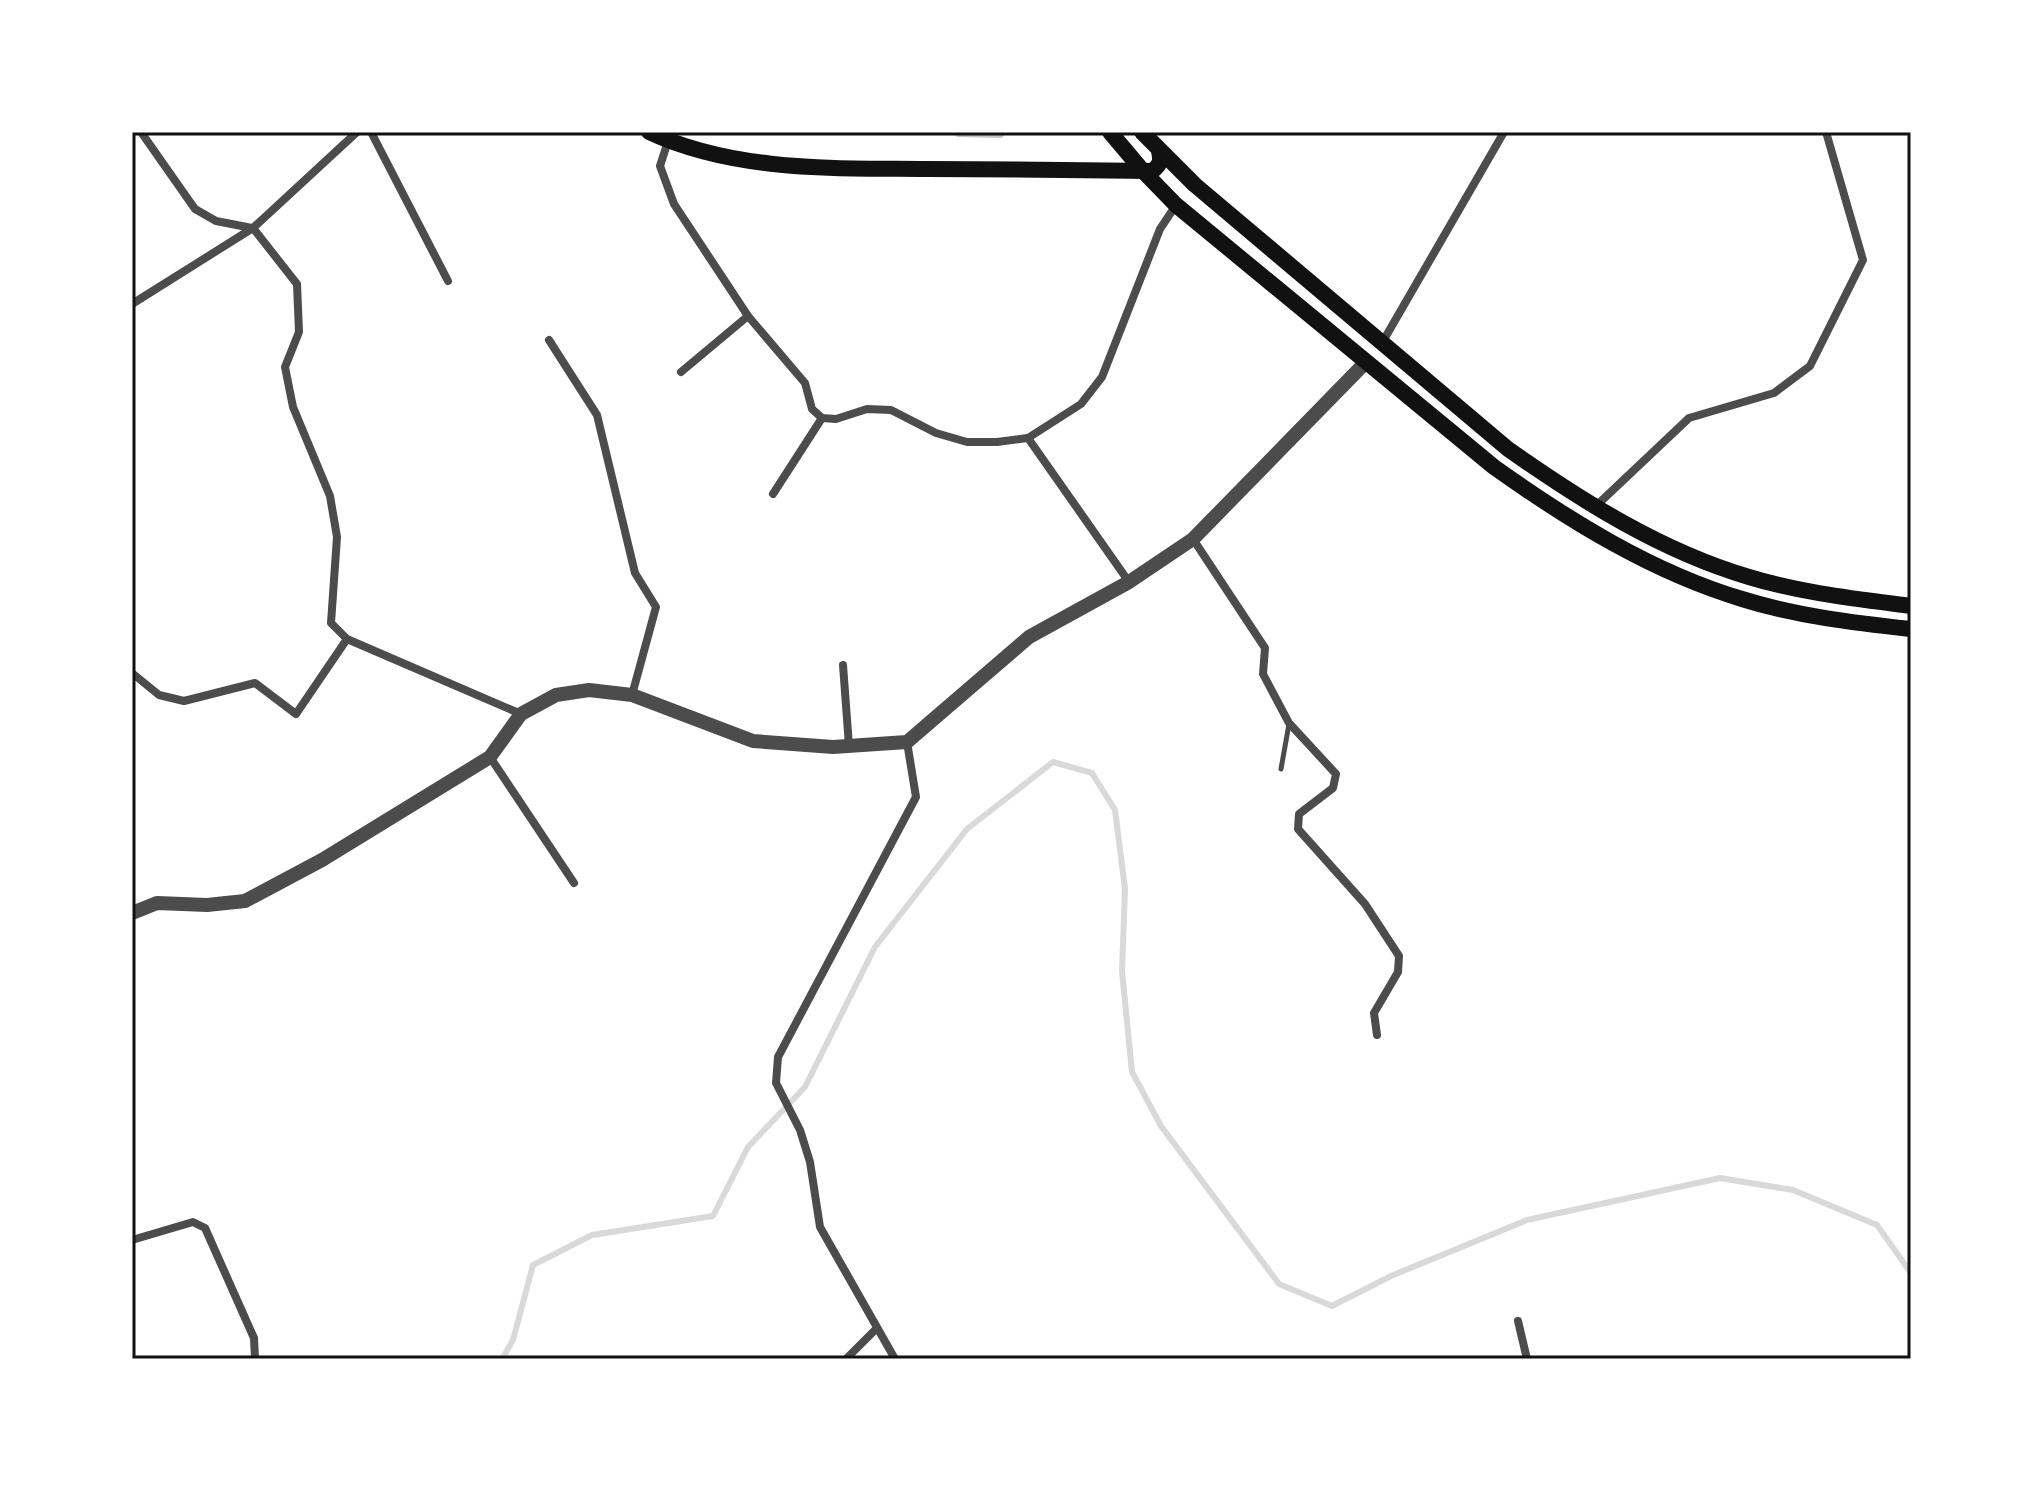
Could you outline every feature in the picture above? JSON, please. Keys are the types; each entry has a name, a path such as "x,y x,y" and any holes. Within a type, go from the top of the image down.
{"main road":[{"path":"649,132 668,141 742,159 810,168 1152,171 1161,159 1159,151"},
{"path":"1110,132 1176,205 1494,467 1546,504 1670,572 1742,599 1814,616 1911,629"},
{"path":"1142,132 1195,185 1508,449 1595,507 1679,551 1749,577 1818,593 1911,606"},
{"path":"1176,205 1177,190 1182,185 1195,185"},
{"path":"1366,362 1382,343"}],"street":[{"path":"141,132 195,209 216,221 253,228 297,284 299,332 285,367 293,407 330,496 337,537 331,623 347,639 521,714"},
{"path":"132,304 253,228 357,132"},
{"path":"371,132 448,281"},
{"path":"1382,343 1504,132"},
{"path":"1595,507 1689,418 1774,393 1810,366 1863,260 1826,132"},
{"path":"668,141 660,166 674,204 748,316 805,383 812,409 822,418 836,419 867,409 891,410 936,433 967,442 1028,438 1081,404 1102,377 1160,229 1176,205"},
{"path":"681,372 748,316"},
{"path":"549,340 597,415 635,573 656,607 632,695"},
{"path":"132,913 157,903 207,905 245,901 322,860 490,757 521,714 556,695 589,690 632,695 753,741 849,746 907,742 1029,637 1129,582 1193,539 1366,362"},
{"path":"773,494 822,418"},
{"path":"1028,438 1129,582"},
{"path":"1193,539 1265,648 1263,674 1289,723 1336,774 1333,788 1299,814 1298,829 1365,904 1399,956 1398,972 1374,1013 1377,1035"},
{"path":"132,673 159,695 184,701 255,683 296,714 347,639"},
{"path":"843,665 849,746"},
{"path":"895,1359 820,1227 810,1162 800,1130 776,1083 778,1057 916,797 907,742"},
{"path":"490,757 574,883"},
{"path":"132,1240 193,1222 205,1228 254,1338 255,1359"},
{"path":"1518,1321 1527,1359"},
{"path":"846,1359 877,1328"}],"lane":[{"path":"1281,769 1289,723"}],"building":[{"path":"953,132 1007,132 1002,138 957,137"}],"waterway":[{"path":"502,1359 513,1340 533,1265 592,1235 713,1216 748,1147 805,1087 875,947 967,829 1053,762 1092,773 1115,810 1125,889 1122,971 1132,1072 1161,1126 1279,1284 1332,1306 1391,1276 1527,1220 1720,1178 1793,1190 1877,1225 1911,1273"}]}
